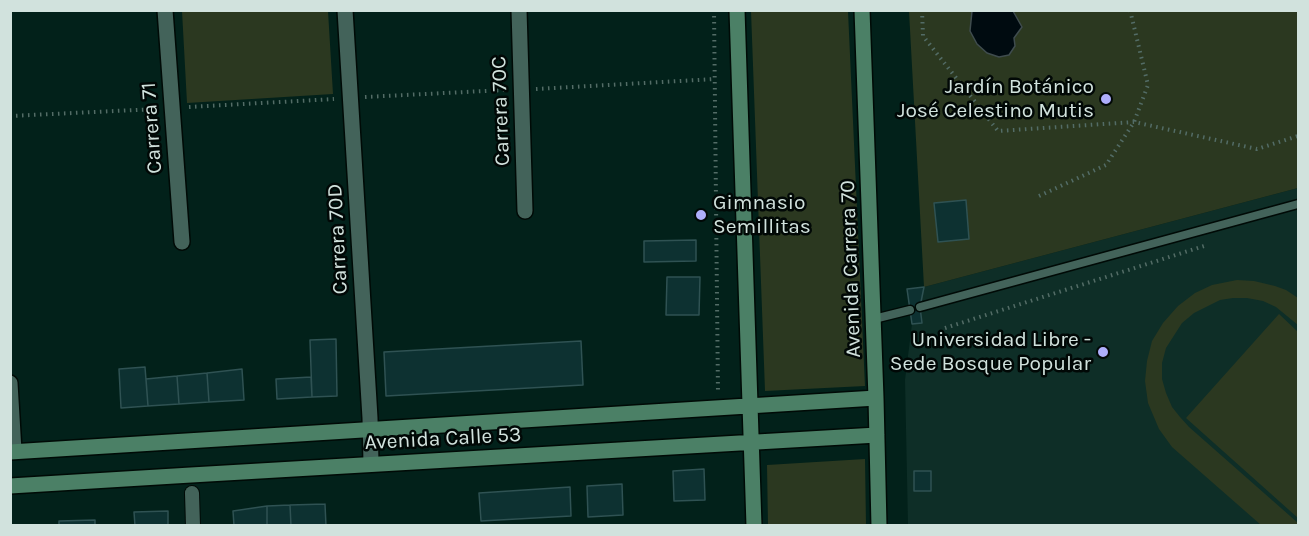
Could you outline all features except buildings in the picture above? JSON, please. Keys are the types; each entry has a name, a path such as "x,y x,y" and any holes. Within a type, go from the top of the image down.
{"main road":[{"path":"737,10 754,525"},
{"name":"Avenida Carrera 70","path":"862,10 879,525"},
{"name":"Avenida Calle 53","path":"12,452 876,398"},
{"name":"Avenida Calle 53","path":"10,486 877,435"}],"street":[{"name":"Carrera 71","path":"165,10 182,242"},
{"name":"Carrera 70D","path":"345,10 371,464"},
{"name":"Carrera 70C","path":"519,10 525,211"},
{"path":"10,383 12,452"},
{"path":"192,493 194,525"}],"lane":[{"path":"920,307 1299,204"},
{"path":"874,319 910,310"}],"path":[{"path":"714,10 718,400"},
{"path":"922,10 923,36 998,131 1134,122 1257,149 1299,136"},
{"path":"1039,196 1106,165 1134,122 1148,85 1130,10"},
{"path":"945,328 1207,245"}],"shaded area":[{"path":"972,11 1013,11 1022,27 1014,38 1015,46 1009,55 999,57 987,53 977,44 970,31"},
{"name":"Universidad Libre - Sede Bosque Popular","path":"1298,188 1298,525 908,525 905,380 912,324 907,289 924,287"}],"green space":[{"path":"182,11 328,11 333,94 187,103"},
{"path":"751,11 848,11 865,386 765,391"},
{"name":"Jardín Botánico José Celestino Mutis","path":"909,11 1298,11 1298,188 924,287"},
{"path":"1237,280 1275,286 1298,298 1298,325 1276,307 1263,301 1247,298 1220,300 1194,313 1182,323 1166,348 1162,363 1162,379 1172,407 1189,427 1298,525 1261,525 1172,447 1159,429 1148,403 1145,381 1147,361 1152,341 1163,323 1178,306 1195,293 1212,285"},
{"path":"1279,314 1298,332 1298,518 1186,418"},
{"path":"865,459 866,525 768,525 767,465"}],"place":[{"name":"Jardín Botánico José Celestino Mutis","path":"1106,99"},
{"name":"Gimnasio Semillitas","path":"701,215"},
{"name":"Universidad Libre - Sede Bosque Popular","path":"1103,352"}]}
